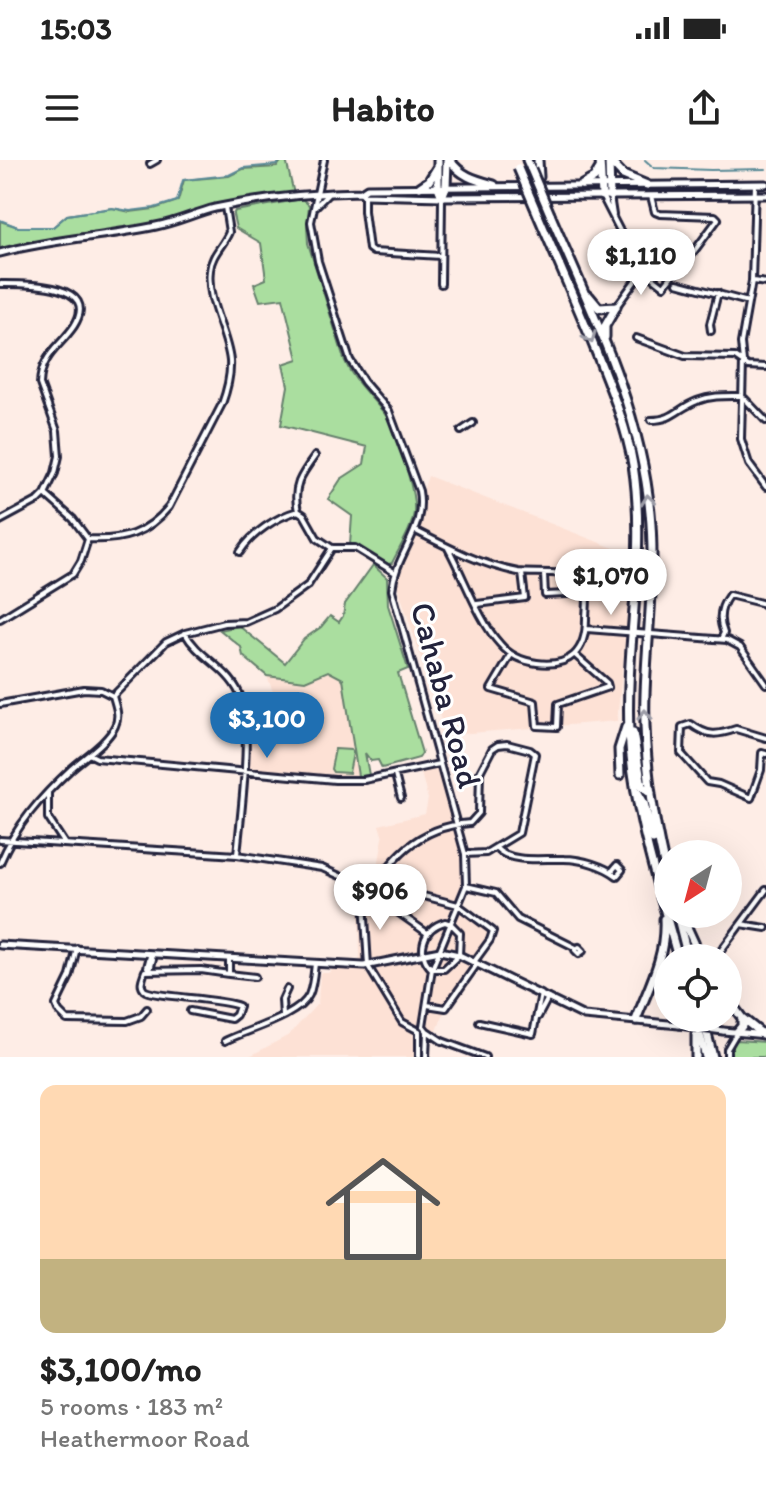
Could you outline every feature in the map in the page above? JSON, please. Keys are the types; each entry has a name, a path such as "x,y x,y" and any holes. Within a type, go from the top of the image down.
{"highway":[{"path":"448,160 460,172 494,185"},
{"path":"442,187 448,160"},
{"path":"527,160 572,254 573,269 630,410 644,465 652,550 645,709 658,840"},
{"path":"538,160 539,177 552,214"},
{"path":"609,160 623,175 647,185"},
{"path":"606,196 609,160"},
{"path":"438,163 442,197"},
{"path":"420,187 429,181 438,163"},
{"path":"601,163 606,186"},
{"path":"582,185 594,178 601,163"},
{"path":"516,164 606,376 629,447 638,513 629,718 636,790 654,864"},
{"path":"579,283 599,308 616,307"},
{"path":"606,349 605,326 616,307"},
{"path":"620,775 619,749 629,718"},
{"path":"629,718 642,786 651,793"},
{"path":"636,790 644,803 654,842"},
{"path":"636,1020 664,949 664,928"},
{"path":"742,1018 764,1035"},
{"path":"695,1032 696,1057"},
{"path":"699,1032 706,1057"},
{"path":"707,1032 713,1057"}],"main road":[{"path":"363,194 367,188 766,184"},
{"path":"0,253 158,226 225,207 317,193 442,197 766,195"},
{"path":"0,945 368,966 440,951 459,955 584,1016 654,1022"},
{"path":"737,1032 764,1035"}],"street":[{"path":"150,164 157,160"},
{"name":"Cahaba Road","path":"324,160 311,231 318,261 350,360 389,411 419,491 421,503 416,531 391,571 392,590 465,854 466,886 432,969 419,1057"},
{"path":"755,184 752,281 741,343 741,439 749,464 766,487"},
{"path":"313,210 324,196 334,193"},
{"path":"363,194 369,249 373,252 441,256"},
{"path":"606,196 638,266 664,286 681,269 718,219 715,216 660,214 655,212 651,196"},
{"path":"441,284 442,197"},
{"path":"88,539 120,539 135,534 160,518 169,507 222,404 231,364 211,297 209,272 212,260 229,232 225,207"},
{"path":"616,307 643,270"},
{"path":"752,281 766,283"},
{"path":"677,283 748,302"},
{"path":"0,284 59,287 69,293 77,304 75,324 47,356 40,375 40,384 59,441 55,473 45,494 29,507 0,521"},
{"path":"711,331 718,293"},
{"path":"636,338 685,356 735,357 755,368 766,367"},
{"path":"651,420 670,418 693,403 712,396 742,396 766,421"},
{"path":"461,431 473,423"},
{"path":"315,456 295,488 298,511 304,515 317,538 332,548 348,547 391,571"},
{"path":"45,494 73,519 88,539"},
{"path":"240,552 269,524 298,511"},
{"path":"416,531 448,548 497,567 573,576 587,593 587,629 575,655 565,662 552,665 511,655 498,642 448,548"},
{"path":"0,619 73,574 88,539"},
{"path":"113,696 158,649 185,633 224,623 246,622 275,609 308,585 332,548"},
{"path":"477,604 525,598 522,572"},
{"path":"544,574 545,595 587,593"},
{"path":"721,639 724,633 719,622 729,595 766,606"},
{"path":"587,629 721,639 740,647 766,684"},
{"path":"185,633 191,643 225,672 239,692 245,717 237,855"},
{"path":"511,655 491,689 535,702 537,726 557,727 558,704 608,687 575,655"},
{"path":"760,673 766,668"},
{"path":"0,704 84,689 101,690 113,696 118,712 117,722 91,755 73,767 20,823 0,863"},
{"path":"766,738 736,729 720,736 701,732 691,724 682,727 680,734 683,757 707,782 751,798 761,770 762,753 766,754"},
{"path":"465,854 486,853 519,833 535,754 530,750 507,744 498,745 488,753 480,772 479,813 470,823 456,824 414,840 399,852 364,901 368,966 402,1022 485,1057"},
{"path":"91,755 335,780 364,780 439,764"},
{"path":"395,775 401,798"},
{"path":"48,792 48,818 65,844"},
{"path":"0,840 237,855 322,868 356,883 427,933"},
{"path":"496,848 514,857 567,859 612,871"},
{"path":"384,873 408,892 458,905 490,929 493,935 446,1008 426,1005"},
{"path":"466,886 496,893 518,919 576,948"},
{"path":"742,923 766,890"},
{"path":"437,924 451,924 460,933 459,955 444,969 432,969 424,962 422,954 427,933 437,924"},
{"path":"742,924 766,928"},
{"path":"77,948 70,976 56,1005 67,1020 127,1021 141,1016 147,1009"},
{"path":"150,955 153,959 150,970"},
{"path":"229,959 229,974"},
{"path":"225,1041 295,1009 307,998 315,963"},
{"path":"190,1011 231,1019 239,1006 194,997 153,995 144,990 145,971 201,970 255,977"},
{"path":"283,1016 282,1000 287,989"},
{"path":"479,1022 533,1034 541,994"},
{"path":"538,1017 548,997"},
{"name":"Cahaba Road","path":"423,1030 426,1057"},
{"path":"727,1057 727,1049 737,1032"}],"shaded area":[{"path":"428,476 634,556 617,721 446,735 394,575"},
{"path":"328,671 343,679 358,776 249,771 245,701 273,692 267,676 305,681"},
{"path":"439,764 465,854 466,886 459,905 493,931 446,1008 434,1038 420,1035 418,1057 248,1057 289,1035 318,1003 320,973 333,969 357,969 360,956 359,913 363,894 377,873 383,838 379,825 425,814 428,799 420,769"}],"green space":[{"path":"282,160 286,160 294,194 263,196 154,224 0,251 0,221 18,227 53,227 67,215 112,208 130,212 154,209 178,201 184,180 229,176 243,169 277,167"},
{"path":"302,199 309,205 308,243 344,359 357,381 389,421 412,490 414,512 411,525 392,563 386,565 366,551 350,545 352,516 328,499 341,479 364,464 367,447 281,425 288,386 283,364 298,359 283,298 260,301 254,284 266,279 261,243 236,228 233,215 235,211"},
{"path":"373,565 387,578 388,605 408,669 398,673 422,753 419,758 382,768 378,760 371,761 365,753 369,775 358,776 343,679 328,671 305,681 267,676 243,656 241,647 220,630 239,626 285,663 304,639 330,616 339,622 345,604"},
{"path":"335,749 351,750 353,753 349,773 333,772 331,769"},
{"path":"737,1040 766,1042 766,1057 729,1057 731,1046"}],"waterway":[{"path":"0,220 18,227 53,227 67,215 112,208 130,211 154,208 177,201 183,180 229,175 243,168 277,165 281,160"},
{"path":"645,160 654,168 766,169"}]}
